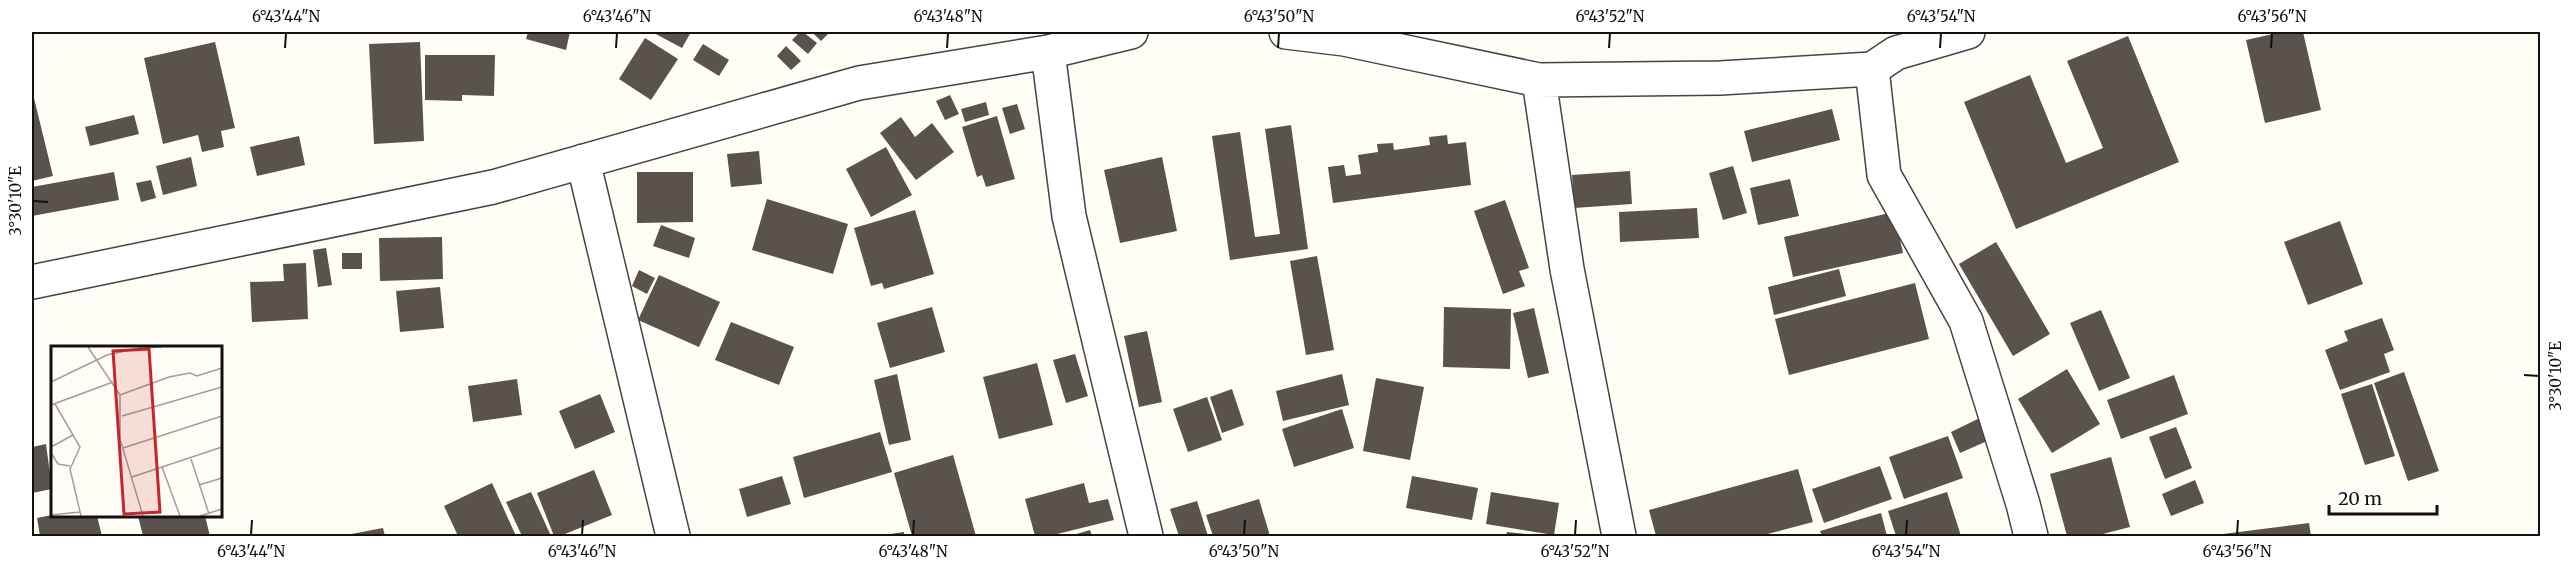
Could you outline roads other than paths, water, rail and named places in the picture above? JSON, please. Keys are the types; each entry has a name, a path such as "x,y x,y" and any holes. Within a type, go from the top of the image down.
{"street":[{"path":"32,282 493,187 859,83 1048,52 1131,32"},
{"path":"1286,32 1344,39 1539,80 1720,78 1872,69 1896,53 1968,32"},
{"path":"1048,52 1069,216 1146,537"},
{"path":"1872,69 1884,175 1966,321 2023,504 2031,537"},
{"path":"1539,80 1568,268 1619,537"},
{"path":"583,161 673,537"}]}
